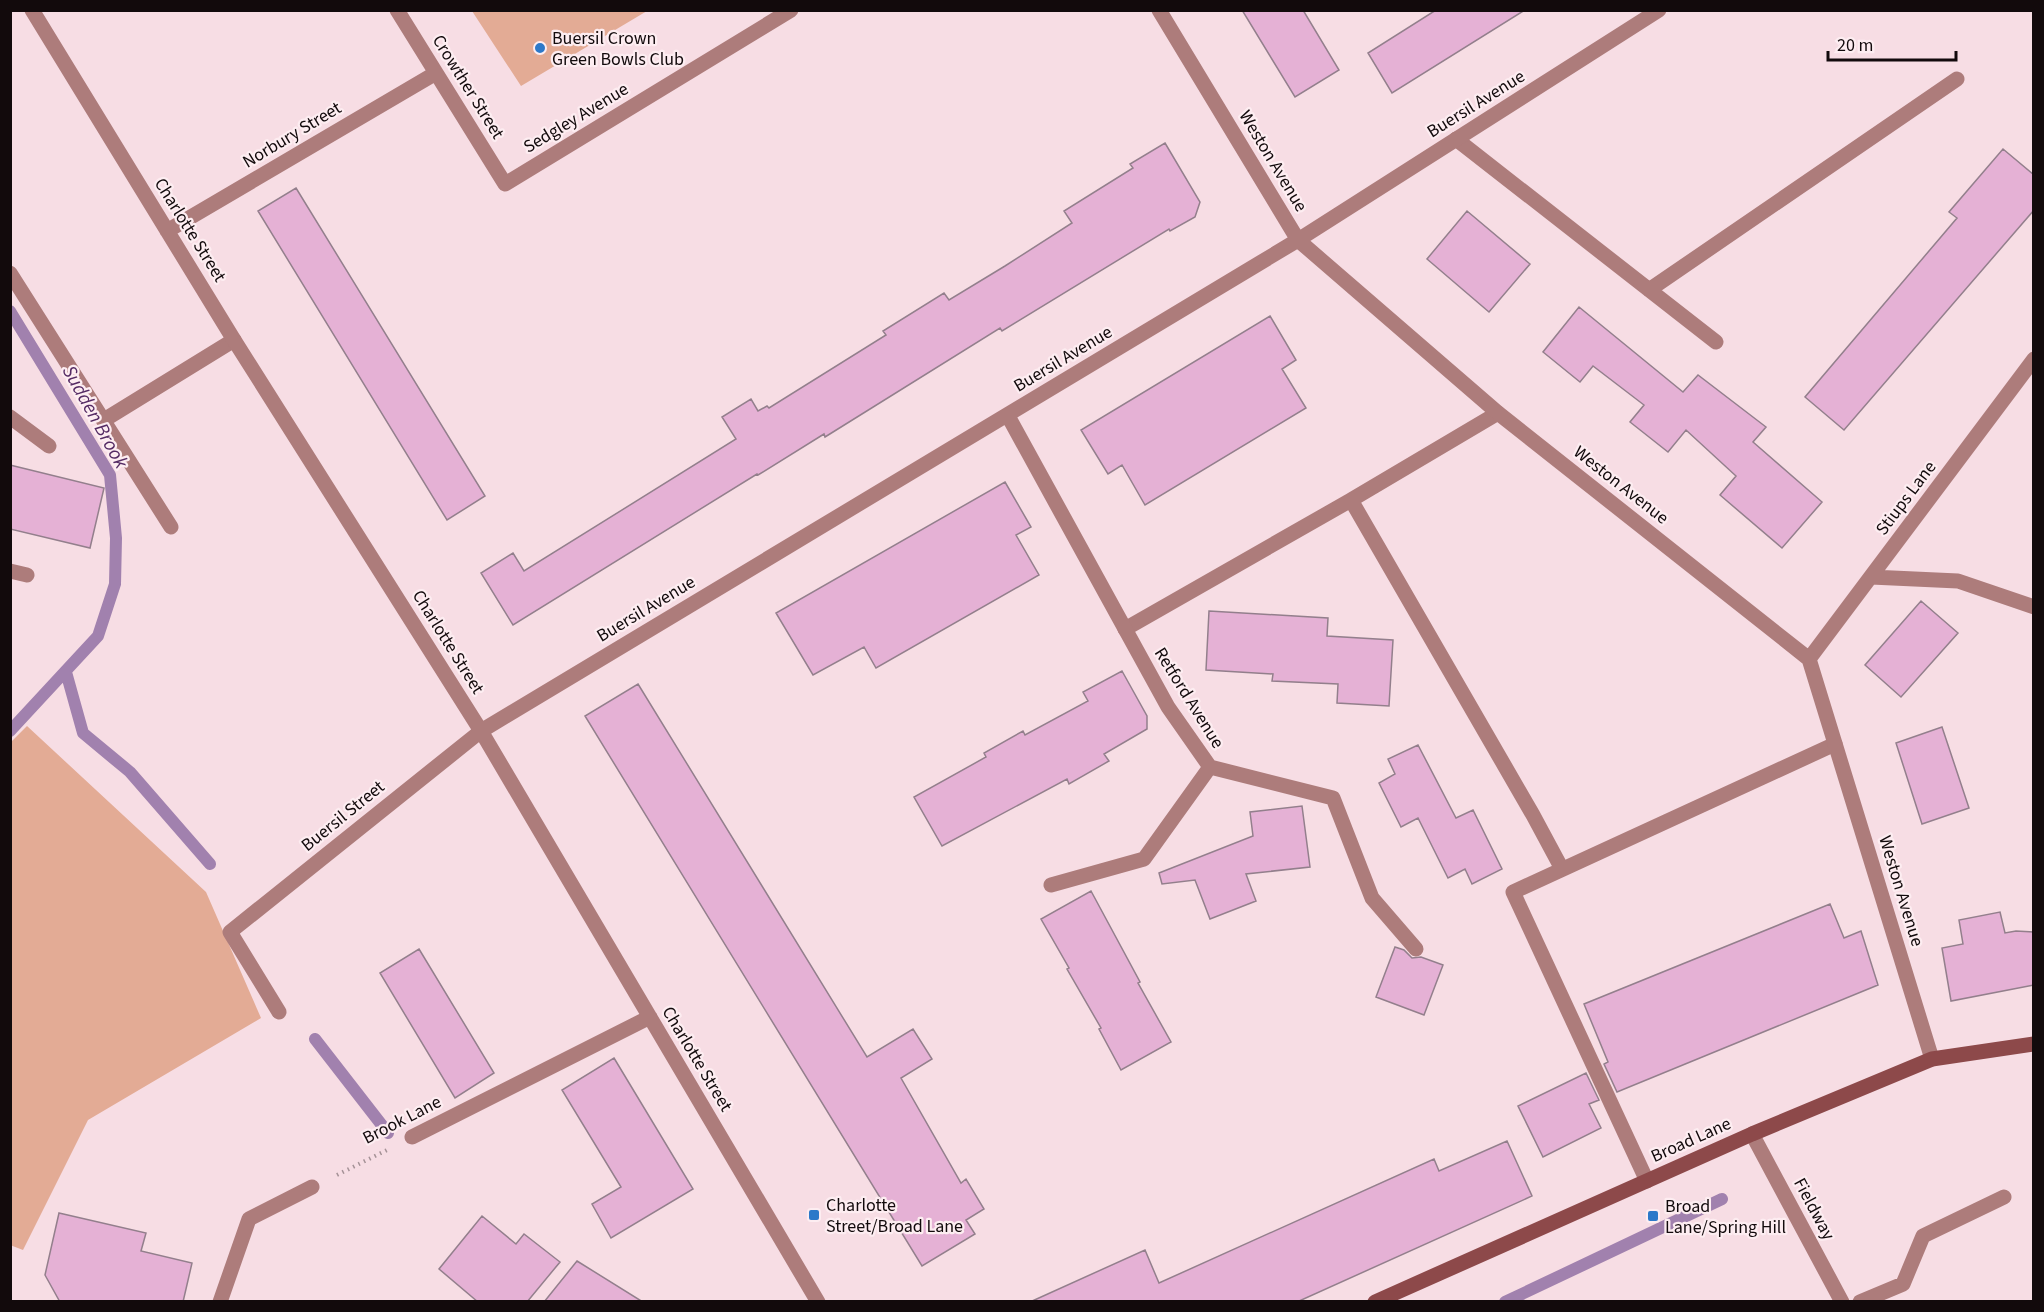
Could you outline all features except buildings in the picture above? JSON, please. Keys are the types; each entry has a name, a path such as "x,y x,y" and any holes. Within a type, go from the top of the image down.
{"main road":[{"name":"Broad Lane","path":"1375,1302 1752,1134 1932,1059 2034,1044"}],"street":[{"name":"Charlotte Street","path":"32,10 234,340 481,731 818,1302"},
{"name":"Crowther Street","path":"398,10 505,184"},
{"name":"Sedgley Avenue","path":"505,184 791,10"},
{"name":"Weston Avenue","path":"1159,10 1298,240 1498,414 1809,659 1932,1059"},
{"name":"Buersil Avenue","path":"481,731 1298,240 1659,10"},
{"name":"Norbury Street","path":"167,231 436,73"},
{"path":"1649,290 1958,79"},
{"path":"1456,140 1716,342"},
{"path":"10,273 171,527"},
{"path":"104,420 234,340"},
{"name":"Stiups Lane","path":"1809,659 2034,359"},
{"path":"1125,630 1498,414"},
{"name":"Retford Avenue","path":"1008,416 1167,707 1210,767 1333,798 1372,898 1416,949"},
{"path":"10,417 49,446"},
{"path":"1352,500 1562,869"},
{"path":"10,571 27,575"},
{"path":"1871,578 1958,582 2034,608"},
{"name":"Buersil Street","path":"279,1011 230,932 481,731"},
{"path":"1647,1181 1513,892 1835,744"},
{"path":"1051,885 1144,859 1210,767"},
{"name":"Brook Lane","path":"412,1137 650,1017"},
{"name":"Fieldway","path":"1752,1134 1842,1302"},
{"path":"220,1302 249,1220 312,1187"},
{"path":"1860,1302 1903,1284 1923,1236 2004,1197"}],"path":[{"name":"Brook Lane","path":"312,1187 412,1137"}],"shaded area":[{"name":"Buersil Crown Green Bowls Club","path":"472,11 647,11 521,86"},
{"path":"27,726 206,892 261,1018 88,1120 23,1250 10,1245 10,743"}],"waterway":[{"name":"Sudden Brook","path":"10,311 110,475 116,538 115,584 98,636 10,731"},
{"path":"66,672 83,733 130,772 210,864"},
{"path":"315,1039 388,1133"},
{"path":"1505,1302 1722,1199"}],"place":[{"name":"Buersil Crown Green Bowls Club","path":"540,48"},
{"name":"Charlotte Street/Broad Lane","path":"814,1215"},
{"name":"Broad Lane/Spring Hill","path":"1653,1216"}]}
